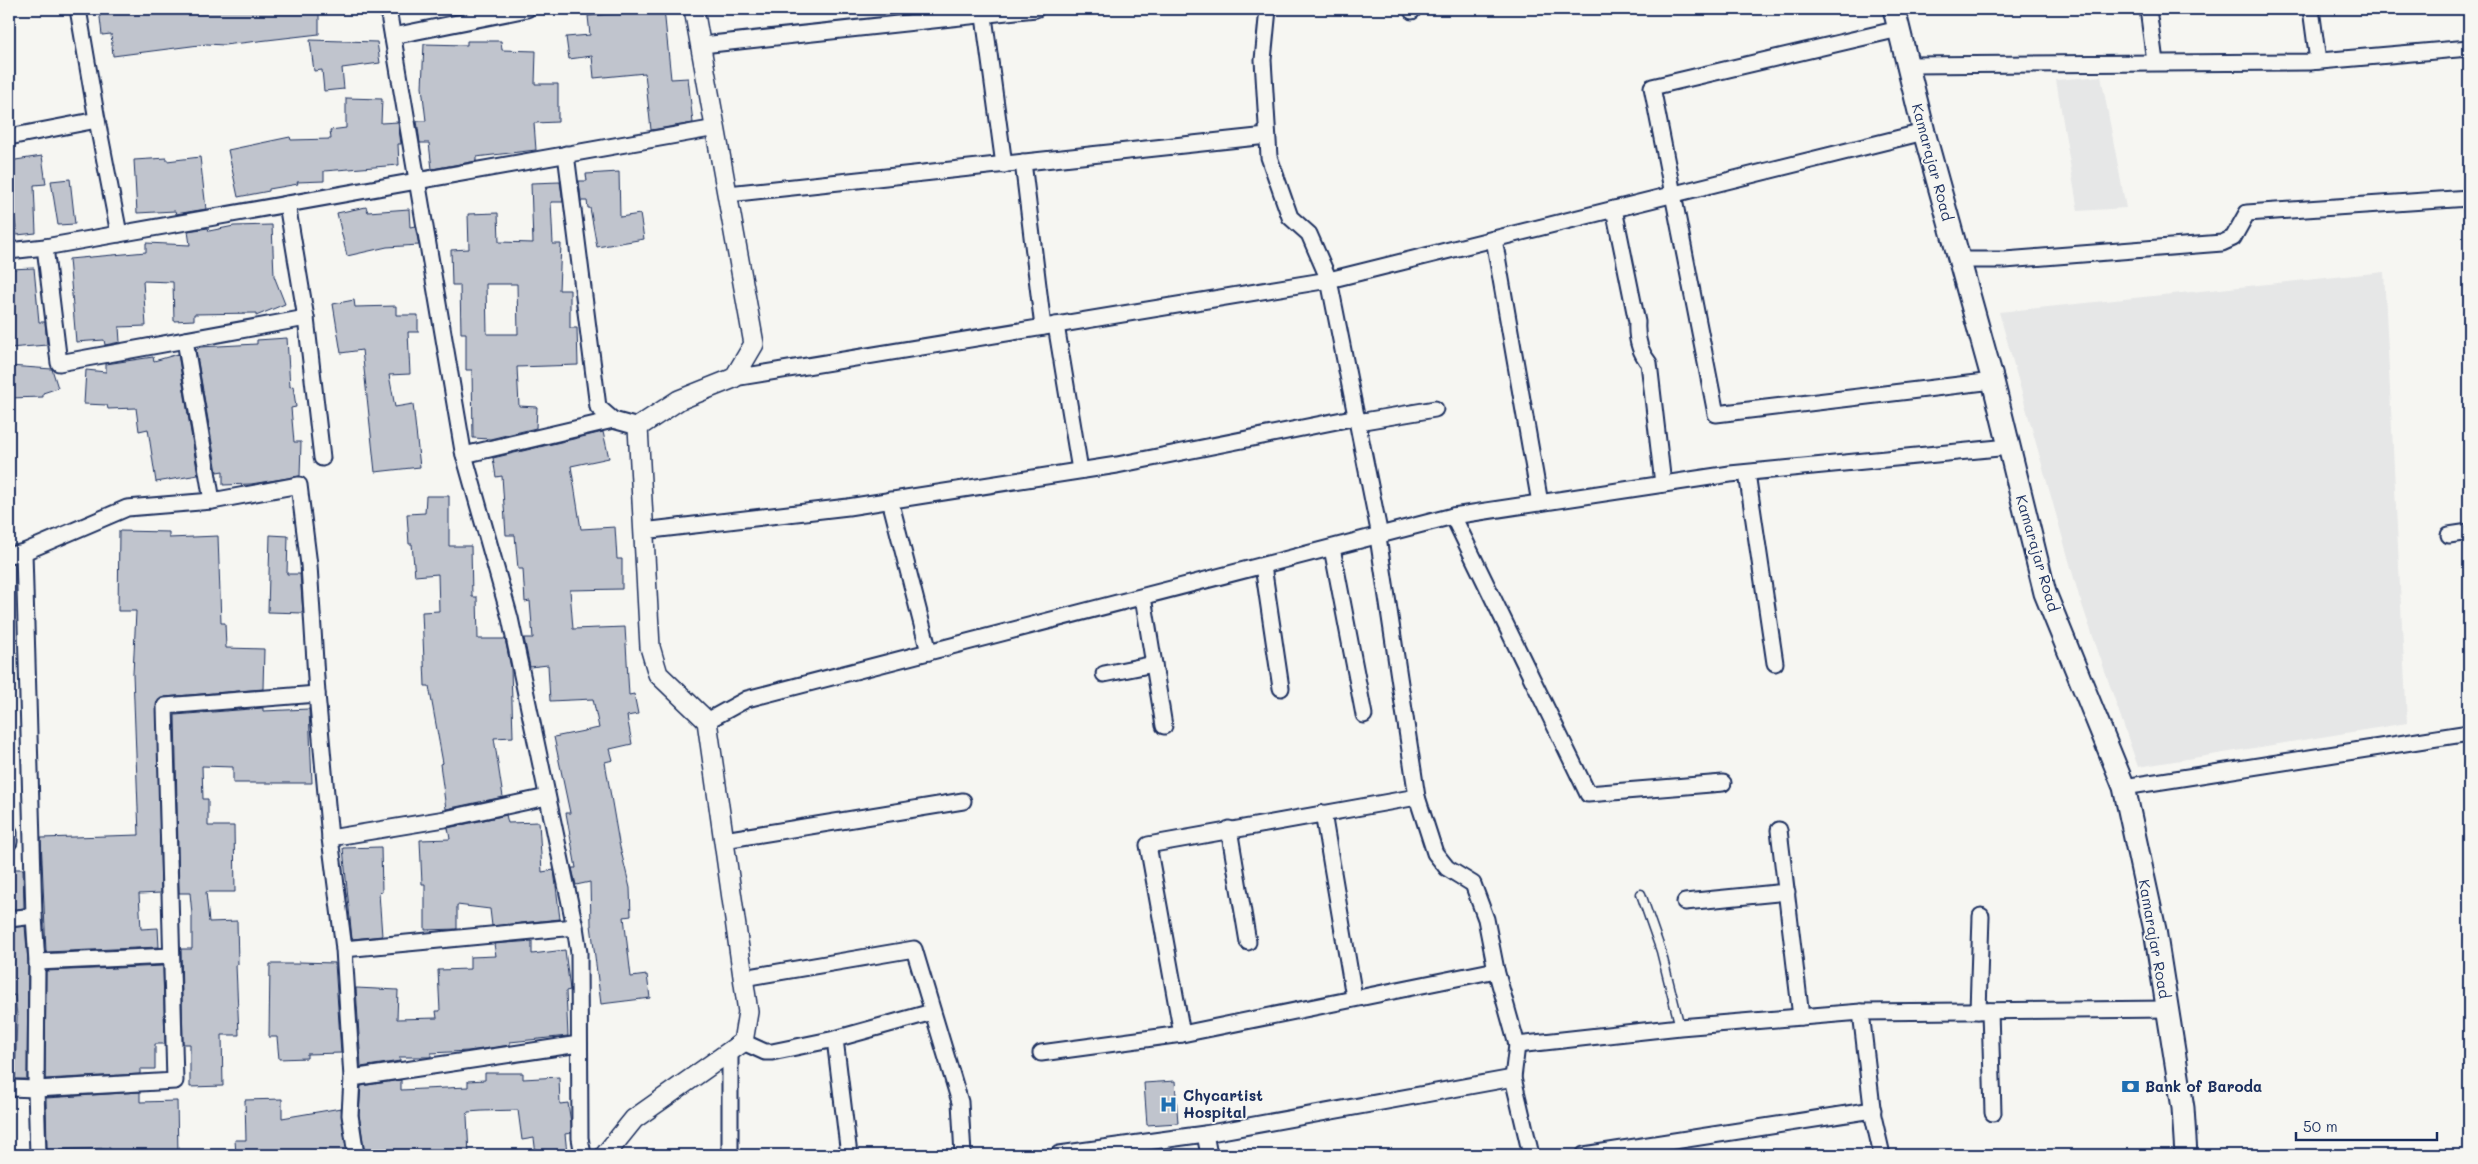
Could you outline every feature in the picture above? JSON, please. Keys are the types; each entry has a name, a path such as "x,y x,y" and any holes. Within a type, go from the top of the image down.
{"main road":[{"name":"Kamarajar Road","path":"1897,19 1924,132 1992,381 2045,592 2124,787 2155,930 2183,1108 2186,1155"}],"street":[{"path":"78,9 119,234"},
{"path":"388,9 464,454 510,618 575,927 578,953 580,1138 583,1155"},
{"path":"393,36 527,9"},
{"path":"694,9 702,45 754,344 734,378"},
{"path":"702,45 983,12 1036,9"},
{"path":"1268,9 1263,60 1269,157 1290,217 1309,234 1329,280 1379,536 1417,798 1435,853 1447,868 1473,884 1486,919 1496,970 1517,1045 1513,1078 1531,1155"},
{"path":"2148,9 2155,62"},
{"path":"2311,9 2318,61"},
{"path":"983,12 1004,164"},
{"path":"1897,19 1652,87 1671,195 1716,414 1992,381"},
{"path":"1908,64 2318,61 2469,48"},
{"path":"9,137 97,120"},
{"path":"9,251 45,247 716,128"},
{"path":"566,154 598,406 613,420 638,427 680,400 734,378 1329,280 1924,132"},
{"path":"728,194 1267,136"},
{"path":"1023,162 1050,326 1080,470"},
{"path":"1959,260 2005,260 2222,243 2233,238 2247,213 2469,198"},
{"path":"287,204 306,318 322,458"},
{"path":"1614,209 1637,322 1636,334 1642,355 1648,363 1663,484"},
{"path":"1494,239 1540,503"},
{"path":"45,247 59,363 306,318"},
{"path":"185,340 212,501"},
{"path":"644,531 890,500 1080,470 1357,419 1435,409"},
{"path":"464,454 613,420"},
{"path":"638,427 650,647 658,674 708,721 748,1012 736,1047 730,1155"},
{"path":"708,721 747,699 1453,516 1747,473 2009,447"},
{"path":"1747,473 1775,663"},
{"path":"9,556 24,552 127,508 212,501 299,485 309,565 317,694 330,838 344,948 352,1078 350,1115 356,1155"},
{"path":"890,500 929,652"},
{"path":"1453,516 1588,794 1723,783"},
{"path":"2449,535 2469,532"},
{"path":"1332,548 1364,715"},
{"path":"24,552 34,916 37,962 36,1089 38,1155"},
{"path":"1263,566 1281,688"},
{"path":"1143,597 1164,726"},
{"path":"1104,674 1154,664"},
{"path":"9,1088 36,1089 175,1081 165,706 317,694"},
{"path":"2124,787 2469,733"},
{"path":"330,838 445,819 547,797"},
{"path":"1182,1034 1148,844 1417,798"},
{"path":"724,840 963,801"},
{"path":"1323,813 1354,997"},
{"path":"1229,829 1248,942"},
{"path":"1779,830 1801,1017"},
{"path":"9,832 9,842"},
{"path":"1684,902 1787,892"},
{"path":"9,919 34,916"},
{"path":"1980,916 1984,1011 1994,1113"},
{"path":"344,948 575,927"},
{"path":"743,978 914,948 960,1102 963,1155"},
{"path":"37,962 171,956"},
{"path":"1041,1053 1182,1034 1354,997 1464,978 1496,970"},
{"path":"1517,1045 1680,1027 1861,1012 2168,1009"},
{"path":"605,1155 634,1119 736,1047 772,1052 835,1039 932,1012"},
{"path":"1861,1012 1872,1110 1882,1155"},
{"path":"835,1039 849,1155"},
{"path":"352,1078 579,1044"},
{"path":"1060,1154 1205,1134 1513,1078"},
{"path":"1584,1155 1872,1110"},
{"path":"1205,1134 1209,1155"}],"lane":[{"path":"1641,894 1661,951 1680,1027"}],"shaded area":[{"path":"2101,76 2126,208 2078,211 2056,80"},
{"path":"2384,272 2407,723 2138,767 2079,596 1999,312"}],"building":[{"path":"99,9 319,9 319,34 224,45 207,44 113,56 111,34 102,35"},
{"path":"664,9 671,79 688,78 693,123 651,130 645,73 594,78 592,56 569,59 566,37 590,35 588,16"},
{"path":"310,40 377,42 380,63 342,68 344,89 324,91 322,70 314,71"},
{"path":"467,41 501,41 502,50 536,51 535,84 558,84 558,122 534,123 536,150 476,157 476,161 432,169 429,143 420,143 417,121 426,121 422,87 424,44 467,45"},
{"path":"346,98 382,99 381,123 398,122 401,144 398,144 399,165 324,171 324,181 297,182 298,184 238,197 228,150 290,137 291,140 331,139 330,130 346,128"},
{"path":"42,156 46,184 34,185 36,233 17,235 14,214 9,215 9,161"},
{"path":"200,157 206,209 176,214 175,211 137,213 134,160 167,158 167,161"},
{"path":"619,172 620,217 640,214 644,239 597,247 590,208 588,208 587,201 581,201 579,181 587,181 586,174"},
{"path":"70,179 75,224 58,225 51,181"},
{"path":"560,182 563,202 551,202 553,244 561,244 559,290 570,290 570,328 577,328 578,365 517,367 519,406 537,407 536,428 490,439 473,438 472,370 466,370 466,333 461,333 460,285 452,285 451,250 469,249 468,214 498,213 499,242 533,243 531,183","holes":["486,284 517,284 518,334 487,334"]},
{"path":"366,207 368,212 409,209 410,227 415,226 419,245 387,247 347,256 337,213"},
{"path":"272,225 274,276 285,304 256,316 256,313 194,314 194,320 174,321 173,282 143,281 146,326 119,327 120,342 105,345 104,340 76,342 69,259 146,252 146,243 190,245 188,231 208,228 209,231 234,226"},
{"path":"34,268 39,322 45,322 47,345 9,348 9,269"},
{"path":"354,300 355,307 396,306 396,315 418,315 418,332 408,332 410,374 389,375 395,407 413,404 420,467 375,472 362,350 341,353 333,304"},
{"path":"287,338 290,387 293,386 296,407 291,408 294,442 301,442 300,476 251,484 223,485 223,471 217,472 196,350 200,347 257,344 257,340"},
{"path":"178,354 198,475 156,482 148,429 139,431 136,408 108,409 107,405 84,404 86,370 106,372 106,364 153,357 154,361"},
{"path":"9,366 52,369 58,388 43,393 43,397 9,398"},
{"path":"603,432 609,458 571,466 581,529 615,527 617,559 622,559 622,589 570,590 573,629 625,627 629,695 634,694 638,714 627,716 632,744 610,749 613,760 605,762 619,843 630,888 631,916 624,917 631,977 647,975 650,998 601,1004 591,925 590,882 576,885 572,868 576,868 566,813 570,813 554,737 599,728 593,699 550,701 548,665 530,667 524,638 533,638 530,601 525,602 523,569 518,569 515,535 506,535 502,476 496,477 493,458"},
{"path":"426,496 449,496 449,546 471,546 472,597 477,597 478,639 505,639 511,668 513,737 494,738 503,797 446,809 440,764 443,763 429,686 425,686 422,612 439,611 438,574 415,576 412,544 409,544 407,514 425,513"},
{"path":"119,531 169,532 169,538 218,536 221,623 225,623 226,648 264,649 263,689 164,697 157,702 161,893 139,894 141,929 158,928 159,947 46,952 41,838 139,835 133,674 136,611 118,611"},
{"path":"270,535 288,536 287,574 300,574 303,613 268,612"},
{"path":"263,708 263,711 309,709 312,783 233,783 233,767 202,766 203,799 208,799 208,826 234,826 235,892 206,892 209,922 237,921 238,964 236,965 239,1035 222,1035 223,1086 190,1087 190,1044 183,1044 181,949 192,949 192,914 190,893 179,893 175,715"},
{"path":"506,815 508,823 539,822 542,872 554,870 560,919 492,926 490,909 457,905 457,929 425,930 425,884 422,884 420,840 450,839 448,828"},
{"path":"381,847 382,892 379,893 382,936 352,939 343,848"},
{"path":"9,869 23,869 24,908 9,910"},
{"path":"25,926 28,962 27,1079 15,1079 17,1016 15,995 9,996 9,928"},
{"path":"532,941 532,954 565,950 570,990 566,991 568,1036 510,1042 510,1045 468,1051 431,1053 431,1057 400,1057 400,1061 361,1067 356,988 398,990 397,1019 437,1018 436,1011 440,1011 438,970 470,969 470,957 496,956 494,944"},
{"path":"299,962 335,963 341,1053 307,1054 307,1058 279,1059 277,1037 269,1037 270,964 299,964"},
{"path":"163,966 165,1044 155,1044 155,1069 140,1069 140,1074 45,1079 46,971"},
{"path":"485,1073 523,1073 523,1079 559,1077 560,1104 568,1103 571,1123 571,1133 565,1134 567,1153 536,1155 534,1138 522,1140 518,1110 468,1112 469,1155 365,1155 359,1115 361,1086 401,1080 401,1090 468,1087 468,1081 485,1080"},
{"path":"1175,1081 1178,1123 1147,1125 1144,1083"},
{"path":"140,1092 140,1102 177,1101 178,1155 110,1155 110,1148 47,1150 46,1098"},
{"path":"282,1099 282,1118 341,1108 347,1155 236,1155 235,1140 246,1140 245,1100"}],"place":[{"name":"Bank of Baroda","path":"2131,1086"},
{"name":"Chycartist Hospital","path":"1169,1104"}]}
